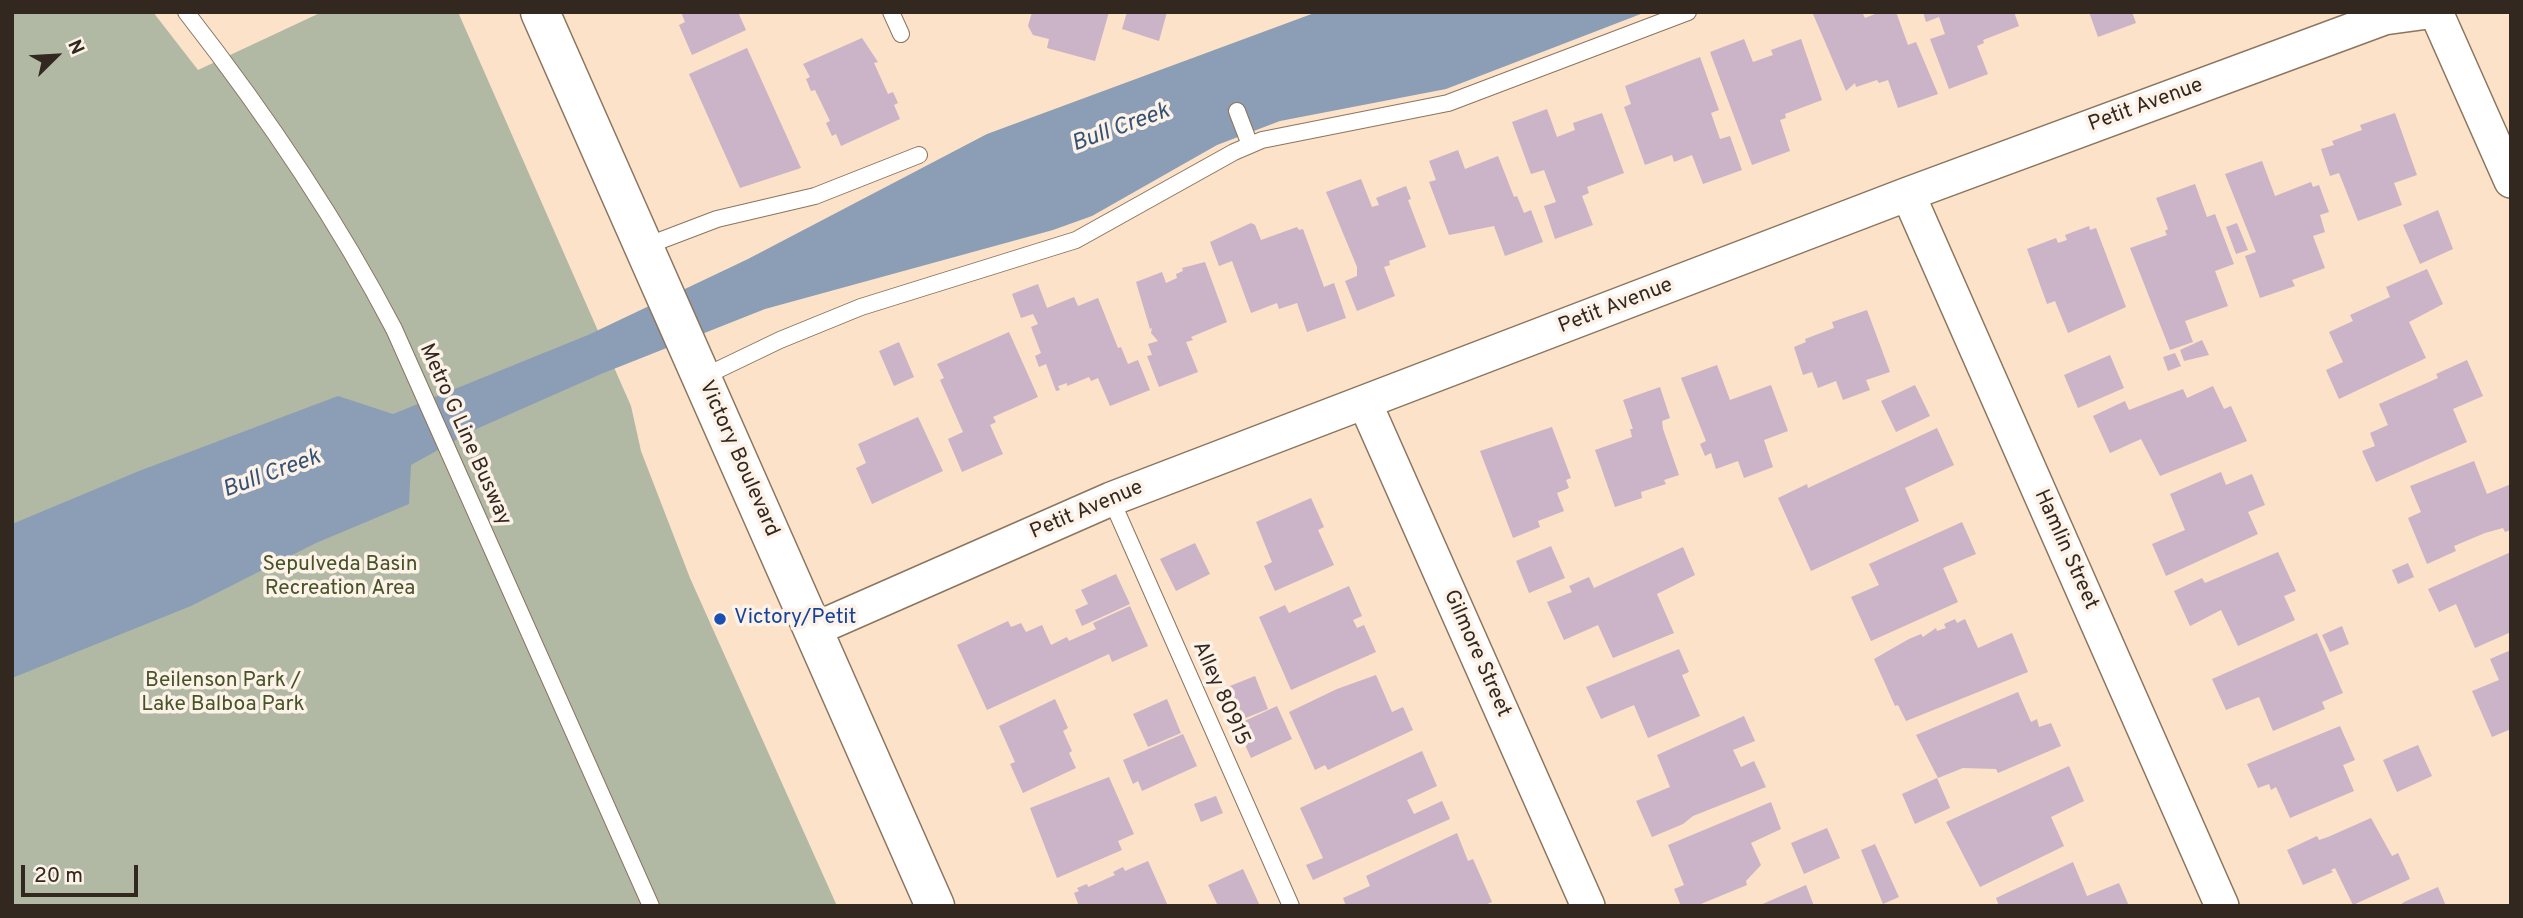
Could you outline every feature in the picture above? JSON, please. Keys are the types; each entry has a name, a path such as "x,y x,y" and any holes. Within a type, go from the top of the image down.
{"main road":[{"name":"Victory Boulevard","path":"540,12 935,906"}],"street":[{"name":"Petit Avenue","path":"813,630 1111,499 1908,194 2384,18 2428,12"},
{"path":"2436,12 2511,181"},
{"name":"Hamlin Street","path":"1908,194 2222,906"},
{"name":"Gilmore Street","path":"1365,403 1588,906"}],"lane":[{"name":"Metro G Line Busway","path":"186,12 248,91 308,180 362,268 394,329 651,906"},
{"path":"891,12 901,34"},
{"path":"699,369 861,307 1076,240 1250,145 1448,103 1688,12"},
{"path":"1237,111 1250,145"},
{"path":"650,257 717,219 815,196 919,155"},
{"name":"Alley 80915","path":"1111,499 1291,906"}],"green space":[{"name":"Sepulveda Basin Recreation Area","path":"12,12 153,12 198,70 322,12 458,12 631,406 641,451 690,578 837,906 12,906"}],"water":[{"name":"Bull Creek","path":"1317,12 1646,12 1446,89 1280,121 1217,145 1092,216 1053,230 765,309 601,374 474,430 411,465 409,504 316,543 191,606 12,678 12,524 139,471 338,396 393,414 588,335 748,259 987,134"}],"building":[{"path":"681,12 738,12 746,30 692,55 679,25 685,22"},
{"path":"1032,12 1109,12 1095,61 1047,48 1049,39 1033,35 1028,26"},
{"path":"1127,12 1167,12 1159,41 1122,29"},
{"path":"1862,12 1865,18 1880,12 1896,12 1908,45 1916,42 1938,94 1898,108 1888,80 1879,83 1877,80 1856,87 1855,83 1846,91 1813,14"},
{"path":"1923,12 2014,12 2019,26 1983,40 1984,43 1977,46 1988,74 1949,89 1930,39 1945,34 1939,17 1926,22"},
{"path":"2089,12 2132,12 2136,23 2098,37"},
{"path":"862,38 878,62 874,63 888,94 893,92 898,103 894,105 900,119 841,146 836,134 832,136 826,123 830,121 815,90 811,91 806,79 810,77 803,64"},
{"path":"1744,39 1753,62 1773,55 1771,50 1801,39 1822,100 1785,114 1786,118 1780,120 1790,151 1752,165 1710,52"},
{"path":"747,48 801,168 740,188 689,74"},
{"path":"1700,57 1719,110 1711,113 1720,139 1730,136 1742,170 1703,184 1692,155 1674,162 1672,155 1645,165 1624,107 1631,104 1625,86"},
{"path":"1547,109 1557,137 1575,130 1573,123 1602,113 1624,173 1587,187 1589,193 1582,196 1593,225 1555,239 1544,206 1556,202 1544,170 1531,174 1512,122"},
{"path":"2395,113 2417,175 2394,183 2402,205 2358,221 2339,173 2330,176 2321,149 2334,145 2332,141 2362,130 2360,125"},
{"path":"1458,150 1465,169 1498,156 1514,197 1517,196 1524,213 1531,210 1543,242 1505,256 1494,226 1449,235 1429,182 1436,180 1429,161"},
{"path":"2262,161 2275,196 2311,182 2313,187 2319,185 2329,212 2320,215 2325,232 2313,236 2325,268 2292,280 2295,286 2260,298 2245,256 2256,252 2225,174"},
{"path":"1361,179 1372,207 1379,205 1376,198 1406,186 1411,199 1408,200 1426,247 1389,261 1390,265 1384,267 1395,296 1357,311 1345,281 1357,276 1357,267 1326,192"},
{"path":"2195,184 2207,217 2215,214 2234,264 2215,271 2228,306 2185,321 2193,342 2170,350 2130,248 2167,235 2165,231 2168,229 2156,198"},
{"path":"2438,210 2453,249 2420,264 2403,225"},
{"path":"1251,223 1255,225 1261,240 1297,227 1299,230 1303,229 1324,287 1334,283 1346,318 1307,332 1297,303 1279,309 1277,303 1251,313 1232,261 1219,266 1210,242"},
{"path":"2237,223 2248,250 2236,254 2226,227"},
{"path":"2089,226 2090,230 2096,228 2126,307 2068,333 2055,301 2047,304 2027,249 2056,238 2058,243 2067,240 2065,235"},
{"path":"1205,262 1227,322 1191,337 1193,340 1186,342 1198,372 1159,387 1147,356 1152,355 1148,344 1158,341 1151,333 1152,328 1150,329 1136,282 1162,272 1166,283 1177,278 1176,274 1183,271 1182,268"},
{"path":"2427,269 2443,304 2409,322 2426,358 2339,399 2326,370 2343,362 2329,332 2353,321 2350,315 2390,297 2386,287"},
{"path":"1038,284 1047,308 1074,297 1078,306 1098,298 1118,348 1121,347 1128,364 1138,360 1150,390 1110,406 1098,378 1091,381 1089,377 1067,386 1067,383 1058,386 1060,390 1056,391 1046,364 1039,367 1035,356 1041,353 1031,327 1038,324 1033,314 1021,318 1012,294"},
{"path":"1867,310 1890,372 1866,380 1870,390 1843,400 1836,381 1818,388 1812,372 1803,375 1794,347 1806,342 1805,339 1834,328 1832,322"},
{"path":"1009,332 1038,397 993,417 996,422 990,425 1003,454 962,472 948,439 963,432 940,380 944,378 937,364"},
{"path":"2202,340 2209,355 2184,361 2180,350"},
{"path":"899,342 914,377 894,386 879,351"},
{"path":"2175,353 2181,366 2168,371 2163,357"},
{"path":"2110,355 2124,388 2078,408 2064,375"},
{"path":"2467,360 2483,396 2453,409 2467,442 2376,482 2362,451 2375,446 2370,433 2388,425 2379,404 2438,378 2436,374"},
{"path":"1717,365 1730,400 1771,385 1788,431 1764,440 1773,467 1744,478 1738,461 1716,469 1711,453 1705,456 1700,444 1706,441 1681,378"},
{"path":"1915,385 1930,416 1896,432 1881,401"},
{"path":"2213,386 2224,409 2231,406 2247,441 2160,476 2141,439 2110,453 2093,416 2125,401 2129,410 2183,389 2187,398"},
{"path":"1660,387 1670,418 1662,421 1663,429 1679,475 1664,480 1666,484 1641,492 1642,498 1615,507 1595,450 1632,437 1630,429 1633,429 1623,400"},
{"path":"918,417 943,471 872,504 856,468 866,463 858,444"},
{"path":"1552,427 1571,478 1566,480 1569,488 1557,493 1564,511 1538,521 1540,527 1513,538 1480,451"},
{"path":"1937,428 1954,465 1905,488 1919,521 1811,571 1778,498 1807,484 1808,488"},
{"path":"2474,461 2487,494 2511,484 2511,530 2505,532 2503,528 2485,533 2454,546 2456,551 2427,564 2408,518 2421,512 2410,486"},
{"path":"2221,472 2226,485 2252,474 2265,505 2248,512 2258,534 2166,576 2152,544 2185,530 2170,494"},
{"path":"1311,498 1324,527 1318,530 1334,565 1275,591 1264,566 1272,562 1256,522"},
{"path":"1962,522 1976,554 1943,568 1958,602 1871,641 1851,597 1879,585 1869,564"},
{"path":"1195,543 1210,574 1176,591 1160,559"},
{"path":"1551,546 1565,578 1529,593 1516,561"},
{"path":"1683,547 1695,575 1657,594 1674,633 1613,658 1598,625 1564,640 1547,602 1572,592 1569,586 1589,577 1594,588"},
{"path":"2278,552 2296,591 2284,596 2295,620 2238,646 2221,610 2190,626 2174,591 2202,578 2205,583"},
{"path":"2511,552 2511,632 2475,648 2456,604 2439,612 2428,589"},
{"path":"2408,563 2414,577 2398,584 2392,570"},
{"path":"1116,574 1130,604 1082,626 1075,610 1088,604 1081,590"},
{"path":"1349,586 1362,616 1353,620 1357,628 1364,625 1376,652 1291,690 1259,617 1285,605 1289,613"},
{"path":"1130,606 1148,646 1112,662 1109,654 987,710 957,645 1008,621 1011,627 1021,623 1026,632 1042,625 1051,645 1067,637 1069,641 1096,629 1093,623"},
{"path":"1955,619 1957,623 1965,619 1978,648 2012,633 2028,672 1906,721 1898,705 1895,706 1874,659 1909,639 1921,634 1923,637 1936,628 1937,631 1946,628 1944,624"},
{"path":"2342,626 2349,644 2330,652 2322,635"},
{"path":"2317,633 2343,693 2322,702 2325,709 2273,731 2259,697 2226,710 2212,679"},
{"path":"1679,649 1689,672 1682,675 1700,716 1648,738 1634,705 1601,719 1586,687"},
{"path":"2511,650 2511,729 2492,737 2472,691 2499,680 2490,659"},
{"path":"1376,675 1392,712 1403,707 1413,730 1328,770 1325,765 1315,770 1289,712 1337,689"},
{"path":"1255,676 1268,709 1233,723 1220,690"},
{"path":"2018,692 2031,722 2037,719 2039,727 2051,723 2061,746 1998,773 1996,769 1963,768 1938,778 1916,735"},
{"path":"1055,699 1068,728 1063,731 1076,768 1023,793 1010,764 1015,762 999,726"},
{"path":"1167,699 1181,733 1148,747 1133,714"},
{"path":"1277,706 1292,739 1251,758 1236,725"},
{"path":"1744,716 1755,741 1733,750 1741,767 1754,761 1766,787 1693,816 1683,824 1652,837 1636,801 1670,787 1657,755"},
{"path":"2340,726 2355,760 2343,765 2354,791 2290,818 2276,787 2271,790 2269,784 2258,788 2247,764"},
{"path":"1183,734 1197,766 1142,791 1138,781 1133,784 1123,760"},
{"path":"2418,745 2432,776 2397,792 2383,760"},
{"path":"1422,751 1437,786 1407,800 1414,814 1442,801 1450,819 1313,880 1306,865 1323,858 1300,808"},
{"path":"2069,766 2084,801 2051,817 2064,846 1980,887 1946,822"},
{"path":"1109,777 1134,834 1118,841 1122,850 1057,878 1030,808"},
{"path":"1937,778 1950,808 1915,824 1902,794"},
{"path":"1216,796 1223,813 1201,822 1194,804"},
{"path":"1771,802 1781,829 1751,843 1761,865 1746,881 1747,885 1696,906 1681,906 1674,889 1684,885 1668,845"},
{"path":"2371,818 2392,856 2398,853 2410,879 2353,905 2335,868 2331,870 2333,872 2303,885 2287,850 2317,836 2319,840 2328,837"},
{"path":"1827,828 1840,858 1804,874 1791,843"},
{"path":"1457,833 1468,861 1473,859 1492,902 1482,906 1346,906 1343,898 1370,886 1366,876"},
{"path":"1875,844 1899,897 1883,904 1861,850"},
{"path":"1148,861 1168,906 1079,906 1074,893 1079,891 1077,888 1087,884 1088,887 1115,875 1113,872 1123,867 1125,871"},
{"path":"2073,862 2087,896 2119,883 2129,906 1999,906 1996,898"},
{"path":"1243,869 1260,906 1218,906 1208,885"},
{"path":"1806,885 1814,906 1758,906"},
{"path":"2438,887 2446,906 2399,906 2404,902"}],"place":[{"name":"Victory/Petit","path":"720,619"}],"park label":[{"name":"Beilenson Park / Lake Balboa Park","path":"223,694"}]}
